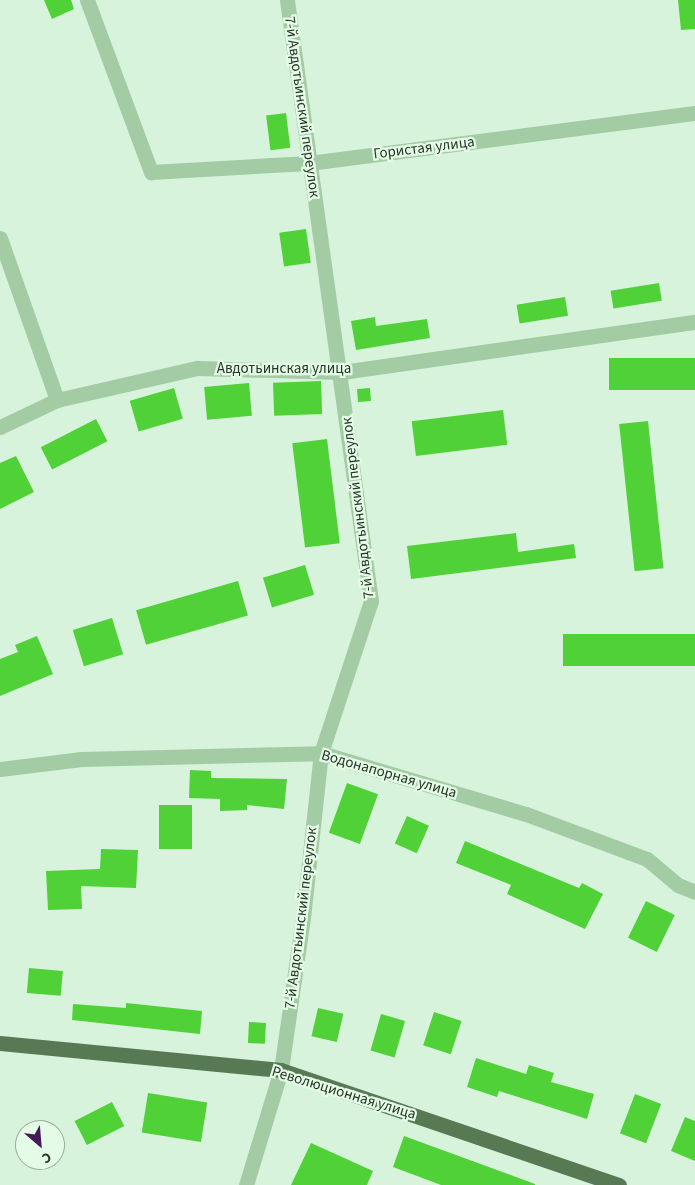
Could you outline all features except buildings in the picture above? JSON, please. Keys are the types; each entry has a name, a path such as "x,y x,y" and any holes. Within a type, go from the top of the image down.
{"main road":[{"name":"Революционная улица","path":"0,1043 281,1070 618,1185"}],"street":[{"name":"Гористая улица","path":"87,0 151,172 309,163 695,113"},
{"name":"7-й Авдотьинский переулок","path":"246,1185 281,1070 303,918 320,753 371,601 342,372 309,163 287,0"},
{"path":"0,238 57,400"},
{"name":"Авдотьинская улица","path":"0,427 57,400 197,368 342,372 695,322"},
{"name":"Водонапорная улица","path":"0,769 81,759 320,753 526,814 647,859 678,885 695,892"}]}
